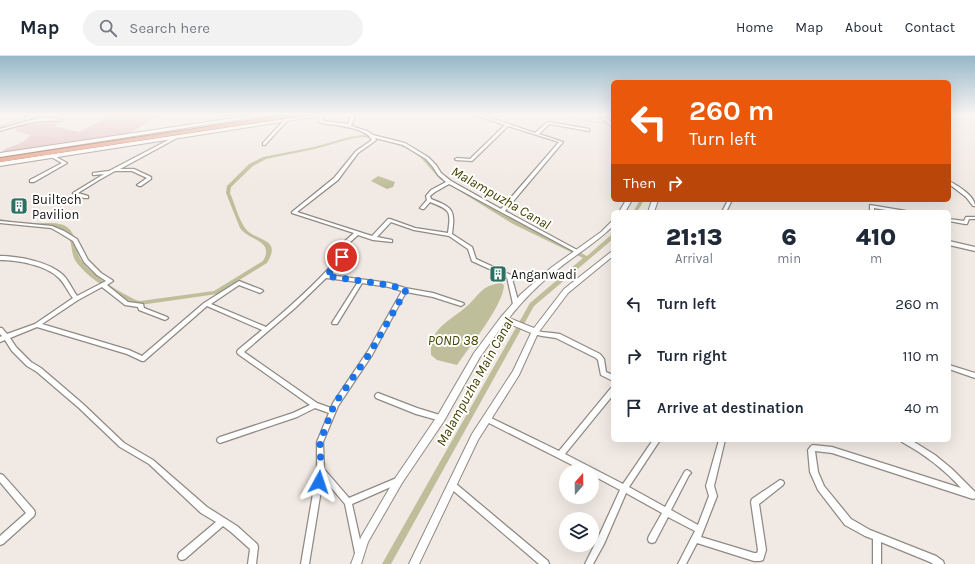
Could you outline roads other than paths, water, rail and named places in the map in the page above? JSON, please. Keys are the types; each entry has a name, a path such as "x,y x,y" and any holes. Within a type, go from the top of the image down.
{"highway":[{"path":"0,156 128,138"},
{"path":"0,160 150,138"}],"street":[{"path":"0,156 119,138"},
{"path":"0,164 175,138"},
{"path":"86,197 75,193 175,138"},
{"path":"264,144 270,138"},
{"path":"373,138 374,140 357,152 336,179 294,212 356,233 390,241"},
{"path":"380,138 395,141 417,151 435,166 439,174 449,182 576,253"},
{"path":"457,159 471,160 494,138"},
{"path":"502,212 561,142 548,138"},
{"path":"32,181 64,163 52,156"},
{"path":"94,174 133,170 150,178 139,184"},
{"path":"422,208 429,200 428,196 433,191 449,182"},
{"path":"951,183 968,196 975,205"},
{"path":"429,200 448,208 453,215 450,235"},
{"path":"872,210 872,206 895,210"},
{"path":"951,220 965,223 968,218 975,218"},
{"path":"373,238 390,220 414,229 450,235 470,248 474,260 509,276 516,304"},
{"path":"0,222 52,227 62,232 75,240 86,261 110,281 76,299 37,325 3,338"},
{"path":"356,564 364,540 399,480 441,418 478,355 507,320 516,304 554,269 603,233 611,225"},
{"path":"332,410 315,405 240,352 326,276 342,257 336,252 356,233"},
{"path":"951,243 975,249"},
{"path":"414,564 475,437 516,373 531,330 566,291 611,255"},
{"path":"0,258 10,258 35,264 59,274 76,299"},
{"path":"326,276 389,285 433,295 461,304"},
{"path":"334,323 361,281"},
{"path":"37,325 129,352 142,359 206,304 239,283 260,291"},
{"path":"103,285 127,304 141,305 141,309 165,318"},
{"path":"305,564 321,470 320,442 332,410 370,353 406,290"},
{"path":"206,304 266,329"},
{"path":"507,320 544,336 552,334 558,336 598,356 601,359 603,373 611,377"},
{"path":"0,330 3,338 29,364 39,370 81,406 122,445 151,462 204,510 234,529 254,548 252,564"},
{"path":"951,368 975,376"},
{"path":"560,454 611,392"},
{"path":"378,396 416,411 441,418"},
{"path":"220,440 295,415 315,405"},
{"path":"487,419 579,464"},
{"path":"589,564 624,489 656,442"},
{"path":"682,564 700,530 713,496 710,486 721,442"},
{"path":"907,442 929,455 957,477 974,496"},
{"path":"940,564 933,559 877,537 848,522 821,488 814,472 811,450 813,448 849,455 974,496"},
{"path":"321,470 348,502 359,554"},
{"path":"652,539 687,473"},
{"path":"599,475 700,530"},
{"path":"0,477 31,513 0,541"},
{"path":"348,502 399,480"},
{"path":"695,539 754,557 760,556 762,550 755,502 780,483"},
{"path":"452,485 545,564"},
{"path":"182,556 222,522"},
{"path":"877,537 877,564"}],"water":[{"path":"378,176 395,182 393,187 387,189 371,181"},
{"name":"POND 38","path":"501,283 504,285 498,304 485,326 457,365 437,360 431,355 433,338 441,326 466,307 489,286"}],"waterway":[{"name":"Malampuzha Canal","path":"0,221 34,225 55,225 66,229 71,235 76,256 82,265 116,292 134,301 140,303 215,293 265,262 269,255 268,246 264,242 249,234 243,228 228,193 229,187 251,165 265,158 315,148 352,138"},
{"name":"Malampuzha Canal","path":"395,142 423,157 443,179"},
{"name":"Malampuzha Canal","path":"460,189 515,223 587,258"},
{"name":"Malampuzha Main Canal","path":"636,210 641,202"},
{"name":"Malampuzha Main Canal","path":"386,564 532,305 611,238"}],"place":[{"name":"Builtech Pavilion","path":"19,206"},
{"name":"Anganwadi","path":"498,274"}]}
